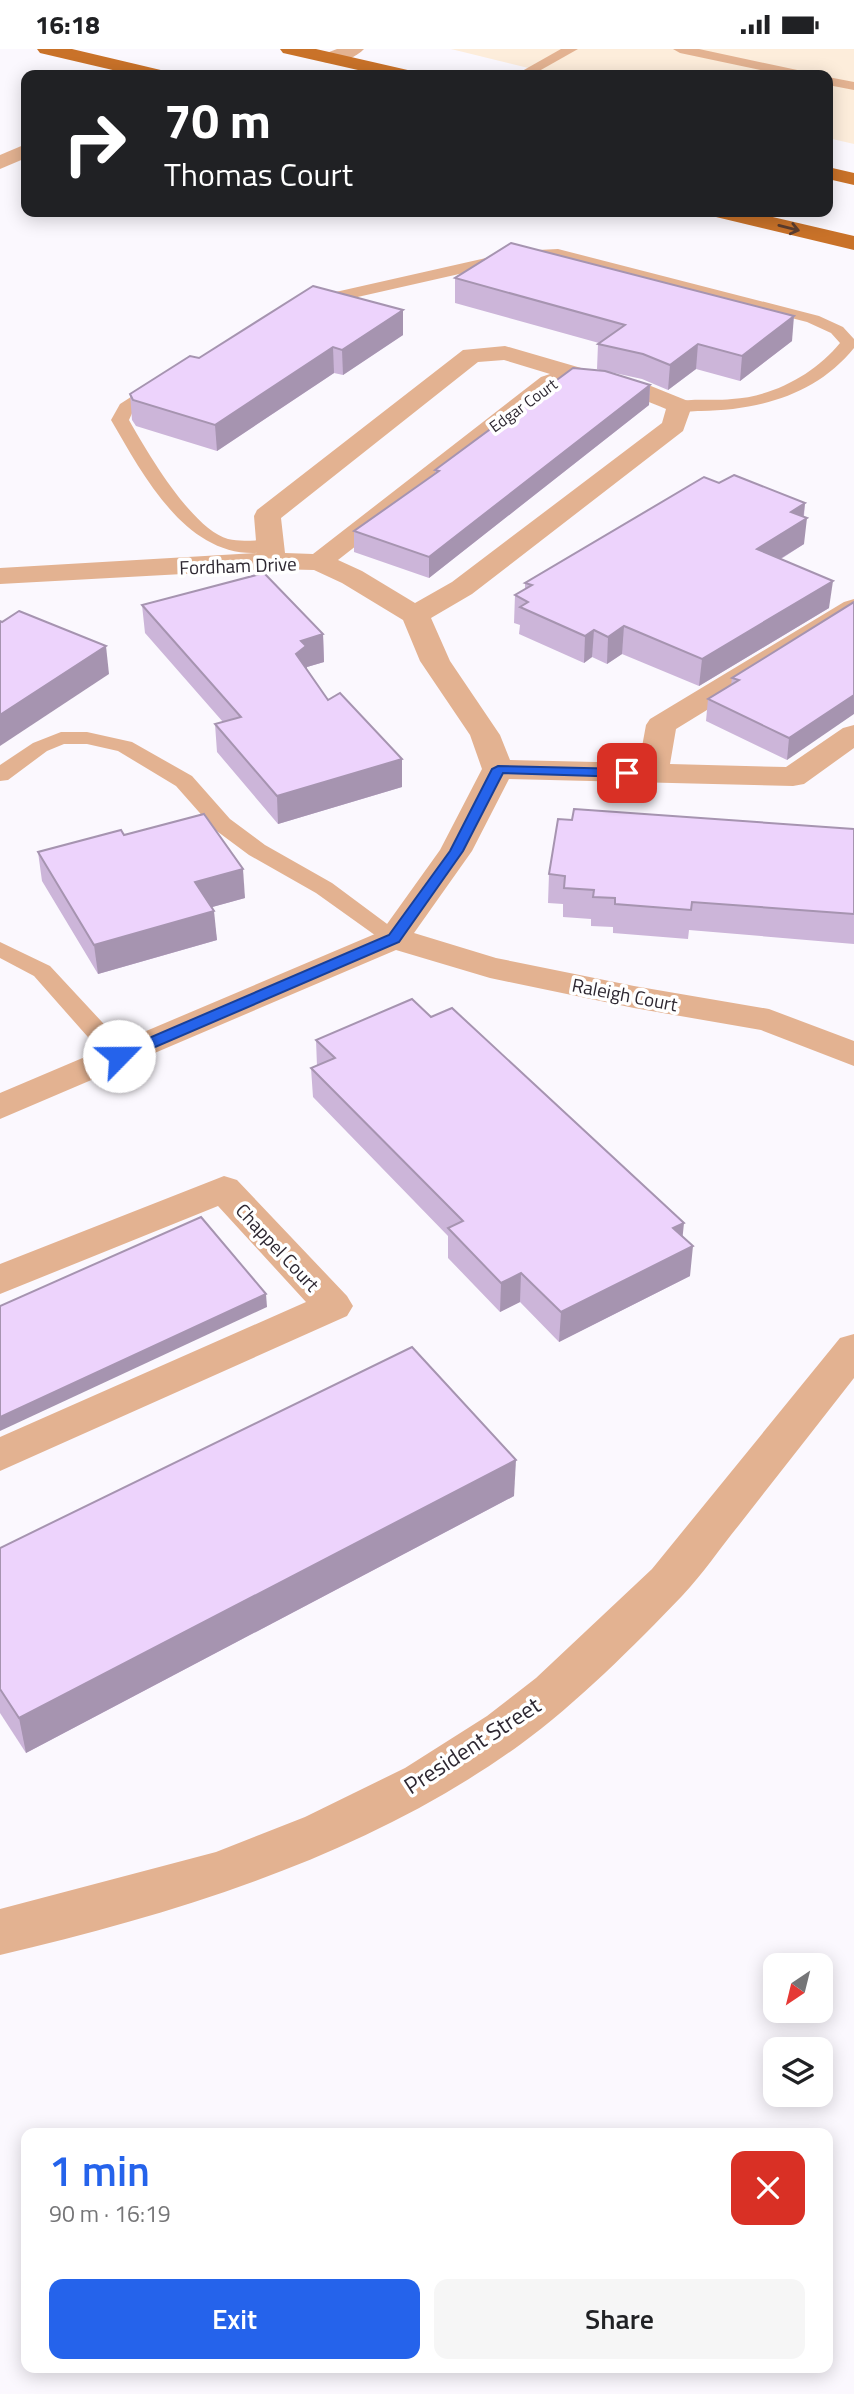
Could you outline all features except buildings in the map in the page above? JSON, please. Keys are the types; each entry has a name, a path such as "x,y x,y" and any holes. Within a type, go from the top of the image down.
{"main road":[{"path":"47,49 137,70"},
{"path":"290,49 383,70"},
{"path":"833,174 854,179"},
{"path":"745,217 854,243"}],"street":[{"path":"331,58 354,49"},
{"path":"0,163 21,152"},
{"path":"271,554 267,516 471,355 505,353 579,375"},
{"name":"Edgar Court","path":"319,562 550,382 579,375 647,391 678,407"},
{"path":"0,1107 394,939 456,851 498,769 485,734 435,661 415,615 461,588 674,426 678,407"},
{"name":"Fordham Drive","path":"0,576 271,554 319,562 352,577 415,615"},
{"path":"653,774 661,725 854,608"},
{"path":"498,769 793,777 854,734"},
{"name":"Raleigh Court","path":"394,939 490,967 634,997 769,1020 854,1054"},
{"name":"Chappel Court","path":"0,1280 224,1189 333,1306 0,1455"},
{"name":"President Street","path":"0,1931 56,1919 233,1868 322,1832 422,1782 504,1730 552,1692 668,1583 854,1349"}],"lane":[{"path":"532,70 571,49"},
{"path":"680,49 779,70"},
{"path":"833,82 854,86"},
{"path":"292,309 323,299 517,256 558,254 813,319 837,330 849,343 843,353 821,369 776,395 755,402 678,407"},
{"path":"171,377 138,397 126,408 120,419 138,451 196,526 217,541 271,554"},
{"path":"0,775 40,747 61,738 87,738 125,746 184,781 222,824 257,850 324,888 394,939"},
{"path":"0,949 42,971 119,1056"}],"shaded area":[{"path":"451,49 854,49 854,144 833,139 833,70 537,70"}],"route":[{"path":"119,1056 394,939 456,851 498,769 627,773"}]}
